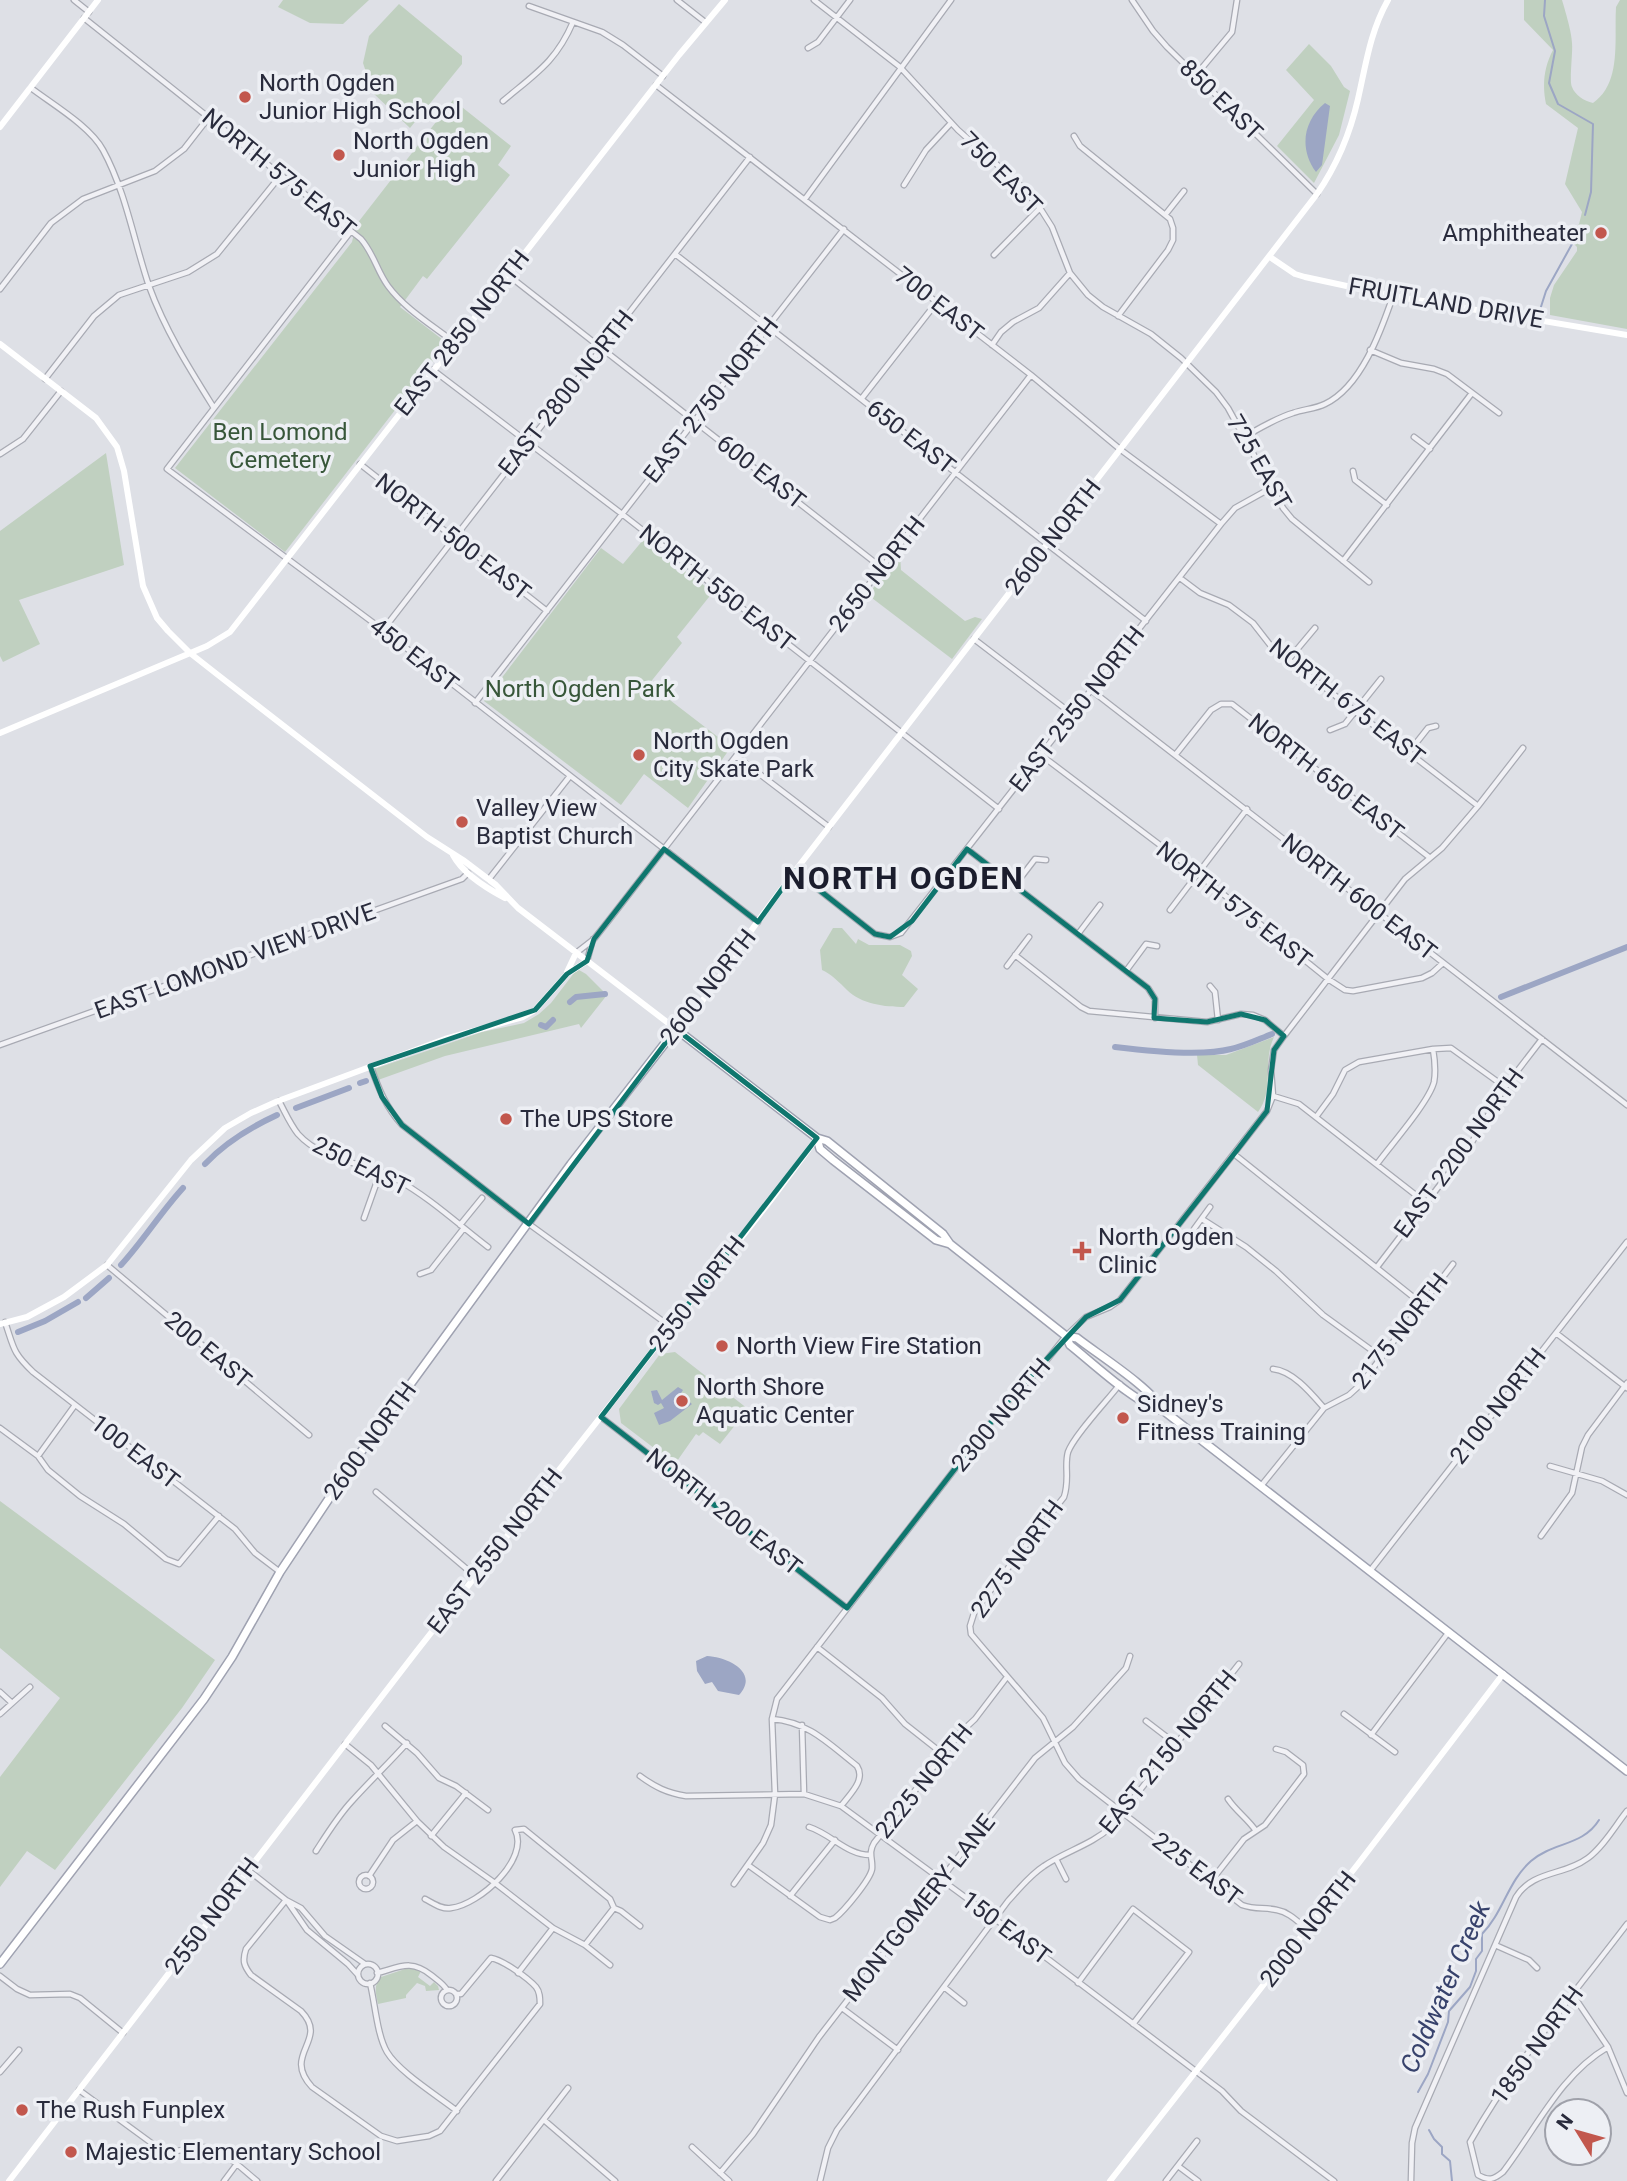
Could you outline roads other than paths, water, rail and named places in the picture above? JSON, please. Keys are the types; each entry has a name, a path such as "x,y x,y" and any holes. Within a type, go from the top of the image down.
{"main road":[{"path":"676,1029 817,1138 827,1141 901,1200 943,1234 950,1244 1066,1336 1070,1345 1152,1408 1164,1411"},
{"name":"2600 NORTH","path":"0,1964 204,1699 232,1657 280,1572 349,1467 572,1164 676,1029"},
{"path":"817,1138 820,1149 858,1180 936,1240 950,1244"},
{"path":"1066,1336 1077,1338 1098,1354 1158,1401 1164,1411 1627,1771"}],"street":[{"path":"74,0 89,12"},
{"path":"0,127 4,116 31,88 98,0"},
{"path":"677,0 705,22"},
{"name":"EAST 2850 NORTH","path":"0,733 219,641 230,632 454,342 725,0"},
{"name":"750 EAST","path":"814,0 900,67 951,123 1021,186 1052,227 1070,273 1088,295 1103,307 1151,334 1186,364"},
{"path":"808,48 818,43 850,0"},
{"path":"805,199 951,0"},
{"name":"850 EAST","path":"1132,0 1153,31 1318,194"},
{"path":"1196,75 1232,32 1237,0"},
{"name":"2600 NORTH","path":"676,1029 706,997 795,871 1318,194 1344,148 1356,110 1371,36 1388,0"},
{"path":"529,6 602,32 663,76"},
{"name":"NORTH 575 EAST","path":"84,18 351,230 366,245 382,278 402,302 454,342"},
{"path":"503,101 555,55 564,43 573,22"},
{"name":"700 EAST","path":"656,85 1031,375 1121,450 1222,524"},
{"path":"31,88 77,122 102,148 118,187 149,286 173,341 214,408 351,230"},
{"path":"0,289 51,223 83,199 155,171 184,149 209,117"},
{"path":"904,184 926,150 951,123"},
{"path":"1074,136 1080,146 1170,219 1173,229 1173,240 1168,250 1118,316"},
{"name":"EAST 2800 NORTH","path":"383,630 750,157"},
{"path":"45,379 94,316 119,295 188,272 217,254 281,174"},
{"path":"1165,215 1184,191"},
{"path":"994,255 1040,208"},
{"name":"EAST 2750 NORTH","path":"475,703 844,229"},
{"name":"650 EAST","path":"675,254 1146,621"},
{"name":"FRUITLAND DRIVE","path":"1270,257 1284,268 1305,277 1393,296 1627,335"},
{"path":"992,345 1013,322 1040,308 1070,273"},
{"name":"600 EAST","path":"507,275 882,568"},
{"path":"1244,437 1278,418 1323,405 1337,397 1353,382 1385,320 1393,296"},
{"path":"862,398 937,302"},
{"path":"0,344 96,418 117,447 123,464 143,586 149,603 168,631 218,675 427,837 489,880 509,900 676,1029"},
{"path":"1370,350 1401,363 1447,374 1499,413"},
{"name":"725 EAST","path":"1186,364 1223,400 1270,488 1292,519 1369,582"},
{"name":"NORTH 550 EAST","path":"433,370 999,809"},
{"name":"2650 NORTH","path":"576,953 594,939 1031,375"},
{"path":"0,454 23,439 61,391"},
{"path":"1343,561 1472,393"},
{"name":"450 EAST","path":"214,408 167,469 383,630 758,922"},
{"path":"1414,437 1430,449"},
{"name":"NORTH 500 EAST","path":"360,464 547,611"},
{"path":"1353,471 1355,480 1387,505"},
{"name":"EAST 2550 NORTH","path":"795,871 875,934 891,937 901,933 1235,508 1270,488"},
{"name":"NORTH 675 EAST","path":"1180,578 1200,593 1229,605 1253,623 1271,646 1478,806"},
{"path":"1289,659 1315,628"},
{"path":"974,639 1072,714"},
{"path":"1330,730 1345,724 1381,680"},
{"name":"NORTH 600 EAST","path":"1091,690 1627,1105"},
{"name":"NORTH 650 EAST","path":"1176,754 1211,710 1221,704 1232,704 1429,857"},
{"path":"1409,752 1428,728 1436,726"},
{"name":"2300 NORTH","path":"734,1884 763,1843 771,1825 775,1794 772,1719 777,1699 993,1418 1086,1317 1120,1300 1267,1111 1273,1096 1272,1070 1275,1049 1284,1035 1405,879 1442,848 1522,748"},
{"name":"NORTH 575 EAST","path":"1041,755 1345,990 1353,991 1422,978 1443,963"},
{"path":"736,756 829,828"},
{"path":"489,880 570,776"},
{"path":"1170,910 1247,809"},
{"path":"967,849 1148,988 1155,999 1154,1018"},
{"path":"453,855 458,866 491,891 509,900"},
{"path":"1015,885 1035,859 1046,860"},
{"name":"EAST LOMOND VIEW DRIVE","path":"0,1045 372,912 462,878 468,873"},
{"path":"1078,934 1100,905"},
{"path":"1007,966 1029,937"},
{"name":"2650 NORTH","path":"587,961 594,939"},
{"path":"1126,971 1146,944 1157,946"},
{"path":"3,1323 27,1317 64,1297 107,1265 202,1148 225,1128 278,1101 370,1066 445,1039 523,1017 542,1004 567,974 576,953"},
{"path":"1015,955 1089,1011 1207,1022 1241,1014 1265,1020 1284,1035"},
{"path":"567,974 587,961"},
{"path":"1210,986 1215,992 1218,1020"},
{"name":"EAST 2200 NORTH","path":"1377,1267 1469,1147 1506,1087 1542,1039"},
{"path":"1316,1117 1333,1094 1345,1070 1359,1062 1433,1049 1451,1048 1506,1087"},
{"path":"1377,1164 1425,1100 1433,1085 1436,1067 1433,1049"},
{"path":"370,1066 390,1112 402,1125 529,1224 671,1327"},
{"path":"1273,1096 1299,1104 1426,1203"},
{"name":"250 EAST","path":"278,1101 299,1135 313,1147 394,1177 488,1247"},
{"name":"2550 NORTH","path":"575,1449 817,1138"},
{"path":"1234,1154 1422,1304"},
{"path":"363,1218 380,1173"},
{"path":"420,1274 431,1270 482,1198"},
{"path":"1194,1229 1210,1207"},
{"path":"1202,1219 1246,1247 1323,1315 1381,1357"},
{"name":"2100 NORTH","path":"1370,1571 1627,1241"},
{"name":"2175 NORTH","path":"1261,1486 1324,1408 1355,1390 1453,1264"},
{"name":"200 EAST","path":"107,1265 309,1435"},
{"name":"100 EAST","path":"3,1323 19,1359 33,1372 219,1516 235,1529 255,1553 280,1572"},
{"path":"1541,1535 1572,1493 1582,1447 1588,1434 1626,1385 1555,1333"},
{"path":"1273,1369 1281,1370 1309,1391 1324,1408"},
{"name":"2275 NORTH","path":"970,1626 975,1609 1064,1497 1068,1484 1068,1452 1120,1384"},
{"path":"38,1456 75,1405"},
{"name":"NORTH 200 EAST","path":"601,1417 847,1608"},
{"path":"0,1428 38,1456 48,1470 80,1496 124,1524 166,1559 179,1564 219,1516"},
{"name":"EAST 2550 NORTH","path":"416,1652 575,1449"},
{"path":"1550,1466 1602,1481 1627,1495"},
{"path":"376,1492 475,1576"},
{"name":"225 EAST","path":"970,1626 976,1641 1043,1718 1073,1774 1242,1905 1255,1910 1277,1910 1288,1914 1307,1929"},
{"path":"1371,1735 1448,1633"},
{"path":"817,1647 882,1698 905,1724 943,1754"},
{"name":"2550 NORTH","path":"9,2181 416,1652"},
{"name":"MONTGOMERY LANE","path":"720,2174 753,2134 810,2049 940,1878 1035,1758 1068,1733 1126,1668 1130,1656"},
{"name":"EAST 2150 NORTH","path":"820,2181 828,2148 838,2130 995,1919 1034,1873 1055,1859 1099,1838 1123,1813 1239,1664"},
{"name":"2000 NORTH","path":"1110,2181 1503,1674"},
{"name":"2225 NORTH","path":"790,1896 820,1917 830,1920 839,1915 869,1877 872,1866 871,1849 880,1835 960,1732 975,1719 1007,1677"},
{"path":"0,1714 30,1687"},
{"path":"0,1692 12,1703"},
{"path":"1344,1714 1395,1752"},
{"path":"772,1719 802,1725 812,1730 857,1766 861,1772 860,1780 841,1806"},
{"path":"1146,1721 1176,1744"},
{"path":"802,1725 804,1794"},
{"path":"386,1726 407,1743 439,1778 466,1793 488,1810"},
{"path":"316,1851 352,1800 407,1743"},
{"path":"345,1744 371,1765 431,1836 553,1928 585,1945 610,1965"},
{"path":"1211,1881 1244,1839 1265,1825 1304,1774 1303,1765 1286,1752 1276,1749"},
{"name":"150 EAST","path":"640,1776 670,1794 804,1794 841,1806 1222,2091 1241,2111 1334,2181"},
{"path":"431,1836 466,1793"},
{"path":"1227,1799 1234,1809 1250,1822 1255,1831"},
{"path":"1411,2181 1415,2128 1523,1886 1535,1879 1577,1865 1587,1858 1627,1811"},
{"path":"369,1876 393,1840 417,1821"},
{"path":"809,1827 854,1853 870,1855"},
{"path":"425,1899 450,1909 488,1892 515,1855 519,1836 515,1830 524,1829 610,1899 614,1908 640,1926"},
{"path":"748,1865 790,1896 835,1840"},
{"path":"1055,1859 1066,1879"},
{"path":"248,1870 286,1900 301,1908 325,1936 365,1964 372,1965 377,1973 376,1979 364,1983 348,1964 307,1930 286,1900"},
{"path":"286,1900 246,1950 243,1958 245,1968 251,1975 308,2018 312,2028 310,2041 301,2056 300,2068 304,2079 381,2136 397,2141 429,2136 440,2132 457,2111 540,2004 540,1997 537,1988 499,1959 491,1958 461,1994 447,1990 444,1984 421,1966 412,1964 377,1973"},
{"path":"585,1945 614,1908"},
{"path":"1078,1983 1133,1909 1189,1952 1133,2024"},
{"name":"1850 NORTH","path":"1608,2047 1594,2055 1564,2084 1503,2172 1493,2180 1486,2180 1478,2175 1470,2142 1508,2080 1627,1924"},
{"path":"518,1973 553,1928"},
{"path":"1495,1945 1529,1960 1537,1968"},
{"path":"358,1975 359,1968 365,1964"},
{"path":"0,1976 30,1996 70,1994 80,1998 123,2033"},
{"path":"370,1983 387,2052 398,2065 457,2111"},
{"path":"944,1987 964,2003"},
{"path":"447,1990 441,1997 445,2004 454,2003 456,1994"},
{"path":"1573,1995 1608,2047 1627,2094"},
{"path":"842,2008 898,2050"},
{"path":"0,2072 19,2050"},
{"path":"496,2181 568,2088"},
{"path":"79,2090 161,2150 171,2153 201,2147 211,2149 257,2181"},
{"path":"544,2120 615,2181"},
{"path":"1166,2181 1197,2141"},
{"path":"692,2147 729,2181"},
{"path":"224,2181 236,2165"},
{"path":"1178,2166 1198,2181"}],"water":[{"path":"1325,103 1330,106 1322,165 1316,172 1307,154 1306,136 1312,118"},
{"path":"678,1387 683,1390 680,1395 692,1404 670,1421 659,1425 654,1413 664,1408 661,1403 654,1403 651,1391 657,1390 662,1400"},
{"path":"707,1656 723,1659 743,1673 746,1679 739,1695 718,1691 712,1682 705,1684 697,1671 696,1661"}],"waterway":[{"path":"1545,0 1544,16 1555,51 1549,83 1558,104 1593,124 1591,192 1585,215"},
{"path":"1539,313 1546,291 1572,244"},
{"path":"1501,997 1627,947"},
{"path":"570,1002 576,997 605,994"},
{"path":"541,1025 546,1027 553,1020"},
{"path":"1115,1047 1204,1053 1236,1048 1272,1034"},
{"path":"360,1083 366,1081"},
{"path":"296,1108 349,1088"},
{"path":"205,1164 238,1136 277,1115"},
{"path":"121,1265 183,1188"},
{"path":"86,1298 109,1278"},
{"path":"18,1332 45,1321 78,1302"},
{"name":"Coldwater Creek","path":"1418,2092 1428,2074 1448,2022 1449,2011 1470,1987 1476,1971 1476,1959 1482,1951 1482,1934 1517,1878 1531,1861 1549,1850 1585,1835 1599,1820"},
{"name":"Coldwater Creek","path":"1429,2130 1442,2147 1442,2154 1450,2161 1452,2181"}],"place":[{"name":"North Ogden Junior High School","path":"245,97"},
{"name":"North Ogden Junior High","path":"339,155"},
{"name":"Amphitheater","path":"1601,233"},
{"name":"North Ogden City Skate Park","path":"639,755"},
{"name":"Valley View Baptist Church","path":"462,822"},
{"name":"The UPS Store","path":"506,1119"},
{"name":"North Ogden Clinic","path":"1082,1251"},
{"name":"North View Fire Station","path":"722,1346"},
{"name":"North Shore Aquatic Center","path":"682,1401"},
{"name":"Sidney's Fitness Training","path":"1123,1418"},
{"name":"The Rush Funplex","path":"22,2110"},
{"name":"Majestic Elementary School","path":"71,2152"}],"district":[{"name":"NORTH OGDEN","path":"904,878"}],"park label":[{"name":"Ben Lomond Cemetery","path":"280,446"},
{"name":"North Ogden Park","path":"580,689"}]}
